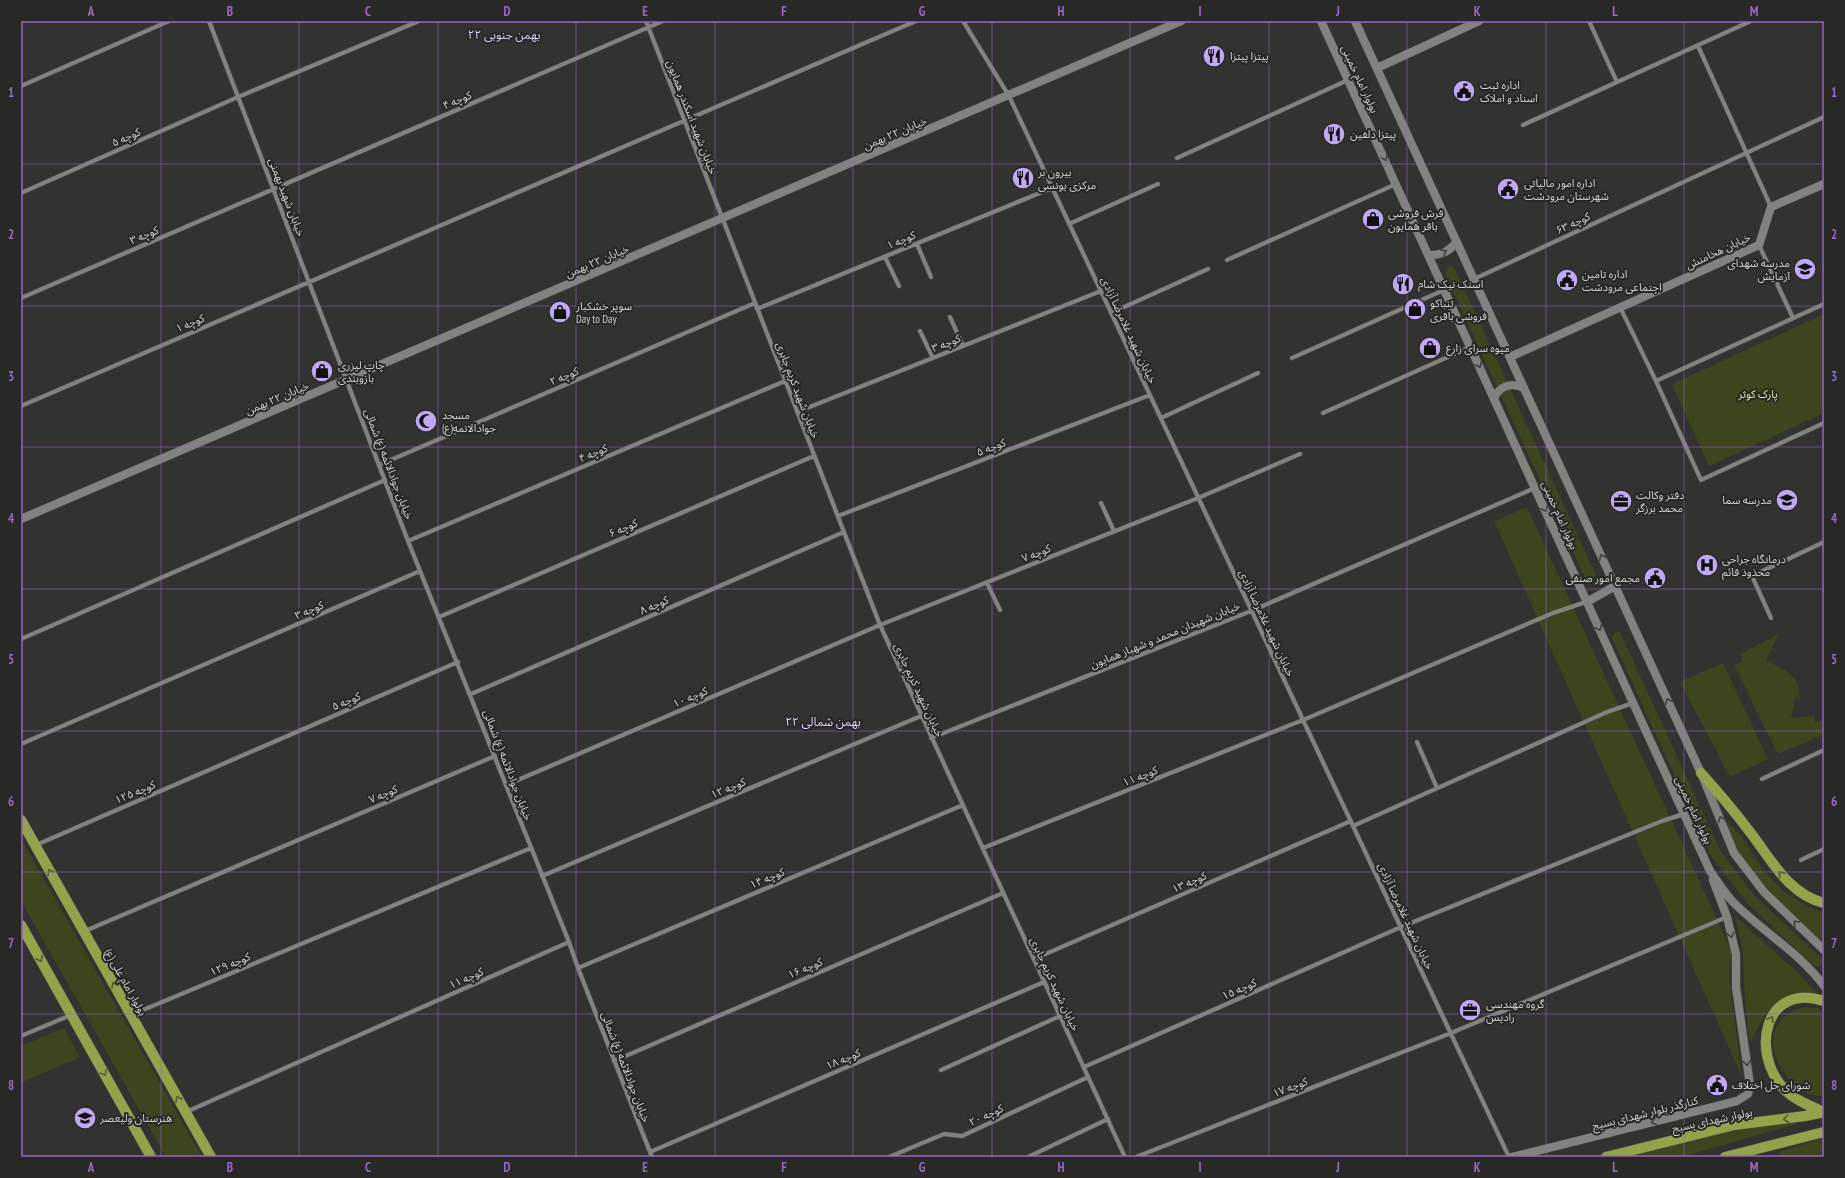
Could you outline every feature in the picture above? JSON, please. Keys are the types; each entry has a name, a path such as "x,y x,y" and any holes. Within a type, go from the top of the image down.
{"main road":[{"name":"خیابان ۲۲ بهمن","path":"21,520 1009,96 1170,23 1181,21"},
{"name":"بولوار امام خمینی","path":"1321,21 1710,871 1734,902 1817,976 1824,986"},
{"name":"بولوار امام خمینی","path":"1355,21 1701,773 1734,853 1764,892 1824,950"},
{"path":"1377,68 1479,21"},
{"path":"1771,207 1824,184"},
{"name":"خیابان هخامنش","path":"1510,357 1759,245 1771,207"},
{"path":"1429,255 1439,255 1449,250 1457,242"},
{"path":"1494,398 1497,392 1506,385 1518,385 1524,388"},
{"path":"1587,602 1615,586"},
{"path":"1701,773 1751,833 1773,865 1792,886 1817,901 1824,903"},
{"name":"بولوار امام علی (ع)","path":"21,820 211,1157"},
{"name":"کنارگذر بلوار شهدای بسیج","path":"1510,1157 1737,1101 1748,1094 1750,1085 1736,987 1736,954 1727,917 1710,871"},
{"path":"21,925 151,1157"},
{"path":"1824,1001 1812,997 1793,999 1779,1007 1769,1022 1765,1037 1766,1058 1774,1075 1785,1090 1800,1100 1824,1112"},
{"name":"بولوار شهدای بسیج","path":"1606,1157 1734,1125 1805,1116 1824,1112"},
{"path":"1725,1157 1824,1132"}],"street":[{"path":"21,86 169,21"},
{"name":"خیابان شهید بهمنی","path":"209,21 348,380"},
{"path":"238,97 419,21"},
{"name":"خیابان شهید اسکندر همایون","path":"646,21 722,219"},
{"path":"648,28 663,21"},
{"path":"310,281 684,119 916,21"},
{"name":"خیابان شهید غلامرضا آزادی","path":"963,21 1009,96 1510,1157"},
{"path":"1589,21 1616,82"},
{"path":"1523,125 1751,21"},
{"name":"کوچه ۴","path":"274,189 648,28"},
{"path":"1698,46 1745,153 1771,207"},
{"path":"1177,158 1349,80"},
{"name":"کوچه ۵","path":"21,193 238,97"},
{"path":"1745,153 1824,117"},
{"name":"کوچه ۶۳","path":"1474,279 1745,153"},
{"path":"1069,224 1158,184"},
{"path":"1227,260 1396,184"},
{"name":"کوچه ۱","path":"758,309 1052,188"},
{"name":"کوچه ۳","path":"21,298 274,189"},
{"name":"خیابان شهید کریم جابری","path":"722,219 880,625 1125,1157"},
{"path":"917,244 931,277"},
{"path":"1759,245 1793,318"},
{"path":"885,257 899,286"},
{"path":"1111,313 1208,269"},
{"name":"کوچه ۱","path":"21,406 310,281"},
{"path":"1292,358 1445,290"},
{"name":"کوچه ۳","path":"797,412 1101,291"},
{"name":"کوچه ۲","path":"379,465 755,303"},
{"path":"1656,381 1824,304"},
{"path":"1620,307 1656,381 1701,480 1824,423"},
{"path":"950,317 963,346"},
{"path":"920,331 933,358"},
{"path":"1323,413 1470,347"},
{"path":"1161,418 1258,373"},
{"name":"خیابان جوادالائمه (ع) شمالی","path":"348,380 408,541 471,694 652,1157"},
{"name":"کوچه ۴","path":"408,541 785,381"},
{"name":"کوچه ۵","path":"838,516 1150,395"},
{"name":"کوچه ۷","path":"880,625 1198,498 1300,454"},
{"name":"کوچه ۶","path":"439,617 814,456"},
{"path":"21,639 385,480"},
{"name":"خیابان شهیدان محمد و شهباز همایون","path":"931,738 1251,611 1535,488"},
{"path":"1101,502 1114,531"},
{"name":"کوچه ۸","path":"471,694 844,532"},
{"path":"1771,618 1752,576 1824,542"},
{"name":"کوچه ۳","path":"21,744 420,571"},
{"path":"987,583 1000,610"},
{"path":"1303,720 1558,611 1587,602"},
{"name":"کوچه ۱۰","path":"506,785 880,625"},
{"name":"کوچه ۵","path":"242,756 458,662"},
{"path":"1352,823 1437,788 1607,712 1633,703"},
{"name":"کوچه ۱۲","path":"542,876 922,716"},
{"name":"کوچه ۱۱","path":"983,848 1303,720"},
{"path":"1417,742 1437,788"},
{"path":"1762,779 1824,750"},
{"name":"کوچه ۱۲۵","path":"35,845 242,756"},
{"name":"کوچه ۷","path":"84,932 495,756"},
{"name":"کوچه ۱۴","path":"578,968 963,805"},
{"path":"1401,927 1662,821 1684,814"},
{"name":"کوچه ۱۳","path":"1034,959 1352,823"},
{"name":"کوچه ۱۲۹","path":"131,1016 531,848"},
{"path":"1800,860 1824,849"},
{"name":"کوچه ۱۶","path":"614,1061 1003,893"},
{"path":"1451,1033 1727,917"},
{"name":"کوچه ۱۵","path":"1084,1067 1401,927"},
{"name":"کوچه ۱۱","path":"185,1112 569,942"},
{"name":"کوچه ۱۸","path":"650,1152 1044,982"},
{"path":"21,1036 71,1014"},
{"path":"942,1070 1060,1016"},
{"name":"کوچه ۱۷","path":"1136,1157 1451,1033"},
{"name":"کوچه ۲۰","path":"889,1157 944,1134 962,1136 1088,1077"},
{"path":"1028,1157 1108,1119"}],"green space":[{"path":"1448,266 1454,267 1596,575 1593,582 1586,580 1445,274"},
{"name":"پارک کوثر","path":"1824,314 1824,413 1709,466 1672,384"},
{"path":"1527,507 1731,950 1729,976 1742,1077 1494,521"},
{"path":"1615,632 1620,632 1721,852 1754,895 1822,959 1823,963 1820,967 1814,966 1747,903 1711,856 1612,638"},
{"path":"1779,634 1766,660 1791,674 1798,684 1800,700 1795,699 1791,718 1815,716 1815,722 1824,721 1824,734 1778,754 1734,665 1743,661 1740,654"},
{"path":"1723,663 1768,759 1730,777 1680,682"},
{"path":"1718,815 1740,834 1763,870 1782,890 1806,906 1824,913 1824,950 1768,893 1741,859"},
{"path":"21,839 202,1157 166,1157 21,901"},
{"path":"1733,914 1798,973 1818,994 1804,993 1783,999 1768,1012 1750,1043 1745,1003 1742,945"},
{"path":"1803,1007 1818,1008 1824,1012 1824,1096 1812,1095 1800,1089 1790,1081 1782,1070 1776,1057 1773,1045 1775,1032 1782,1018"},
{"path":"64,1028 80,1057 21,1083 21,1046"},
{"path":"1793,1123 1797,1124 1681,1157 1630,1157 1724,1132"},
{"path":"1824,1138 1824,1157 1783,1157 1778,1152"}],"place":[{"name":"پیتزا پیتزا","path":"1214,56"},
{"name":"اداره ثبت اسناد و املاک","path":"1464,91"},
{"name":"پیتزا دلفین","path":"1334,134"},
{"name":"بیرون بر مرکزی یونسی","path":"1023,178"},
{"name":"اداره امور مالیاتی شهرستان مرودشت","path":"1508,189"},
{"name":"فرش فروشی باقر همایون","path":"1373,219"},
{"name":"مدرسه شهدای آزمایش","path":"1805,269"},
{"name":"اداره تامین اجتماعی مرودشت","path":"1567,280"},
{"name":"اسنک نیک شام","path":"1403,284"},
{"name":"تنباکو فروشی باقری","path":"1415,309"},
{"name":"سوپر خشکبار Day to Day","path":"560,312"},
{"name":"میوه سرای زارع","path":"1430,348"},
{"name":"چاپ لیزری بازوبندی","path":"322,371"},
{"name":"مسجد جوادالانمه(ع)","path":"426,421"},
{"name":"مدرسه سما","path":"1787,500"},
{"name":"دفتر وکالت محمد برزگر","path":"1621,501"},
{"name":"درمانگاه جراحی محذوذ قائم","path":"1707,565"},
{"name":"مجمع امور صنفی","path":"1655,578"},
{"name":"گروه مهندسی رادیس","path":"1470,1010"},
{"name":"شورای حل اختلاف","path":"1717,1085"},
{"name":"هنرستان ولیعصر","path":"85,1118"}],"district":[{"name":"۲۲ بهمن جنوبی","path":"504,34"},
{"name":"۲۲ بهمن شمالی","path":"823,721"}]}
